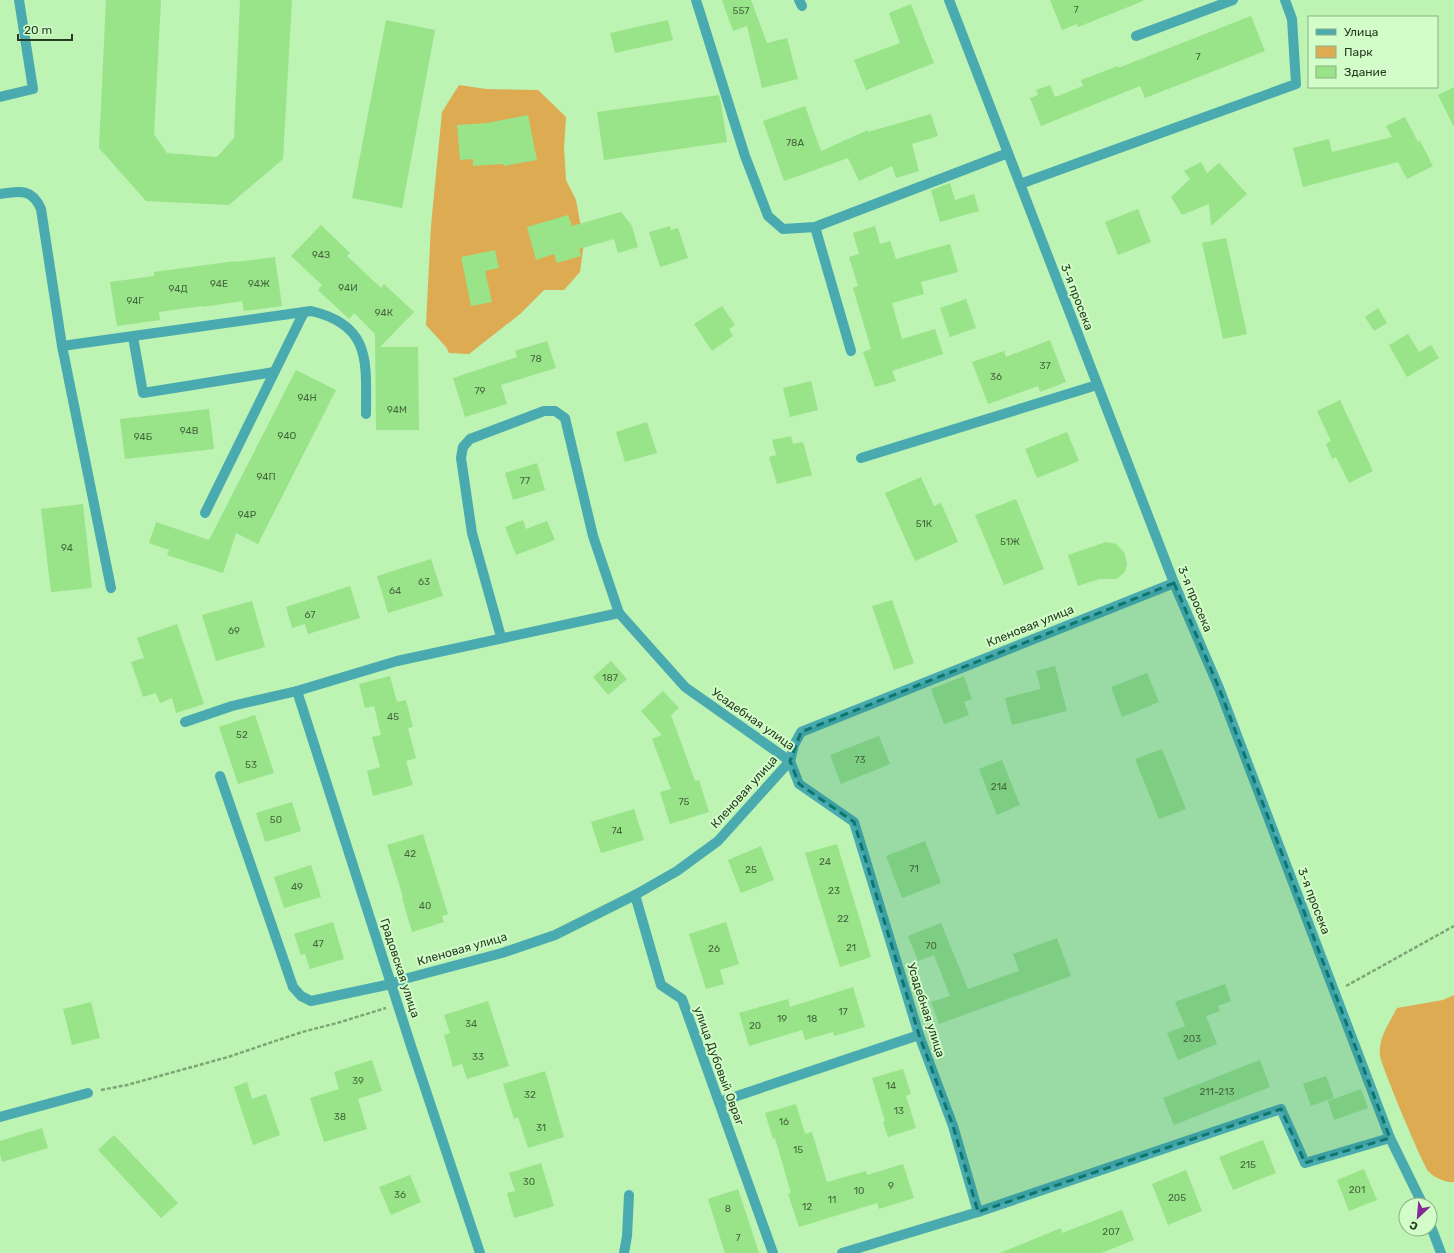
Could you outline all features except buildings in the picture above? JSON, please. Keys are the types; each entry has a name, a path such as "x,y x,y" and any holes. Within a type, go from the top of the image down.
{"street":[{"path":"0,97 33,89 19,0"},
{"path":"696,0 745,156 768,216 783,229 815,227 1008,153"},
{"name":"3-я просека","path":"948,0 1174,583 1219,688 1390,1138 1419,1197"},
{"path":"1136,36 1233,0"},
{"path":"1020,184 1296,84 1292,19 1285,0"},
{"path":"0,194 23,191 38,201 42,209 62,346 111,588"},
{"path":"815,227 852,351"},
{"path":"62,346 311,311 324,314 342,323 356,337 363,350 366,363 366,414"},
{"path":"205,513 304,312"},
{"path":"133,337 143,393 274,372"},
{"path":"861,458 1098,385"},
{"name":"Усадебная улица","path":"501,637 472,533 461,458 463,447 470,439 544,411 555,411 565,418 593,536 618,613 685,687 790,761 799,784 854,822 919,1034 954,1126 978,1212"},
{"name":"Кленовая улица","path":"220,776 293,987 300,996 311,1001 391,984 555,935 635,895 677,871 718,841 790,761 794,746 801,732 1174,583"},
{"path":"185,722 232,706 297,691 397,661 501,637 618,613"},
{"name":"Градовская улица","path":"297,691 391,984 480,1253"},
{"name":"улица Дубовый Овраг","path":"635,895 661,984 682,999 772,1253"},
{"path":"719,1102 919,1034"},
{"path":"0,1117 88,1093"},
{"path":"842,1253 978,1212 1282,1109 1306,1163 1390,1138"},
{"path":"624,1253 627,1236 629,1195"},
{"path":"1435,1237 1441,1253"}],"path":[{"path":"1335,992 1454,926"},
{"path":"88,1093 127,1085 228,1057 302,1032 398,1004"}],"highlighted area":[{"path":"1174,583 1219,688 1390,1138 1305,1163 1281,1109 978,1212 953,1126 919,1035 854,822 799,784 790,761 801,732"}],"green space":[{"path":"459,85 486,89 538,90 566,117 564,148 566,180 576,200 584,243 580,272 564,290 544,290 520,314 469,354 449,353 446,347 426,325 431,226 442,112"},
{"path":"1454,995 1454,1182 1451,1182 1441,1180 1429,1172 1387,1077 1380,1056 1380,1049 1382,1037 1397,1008 1443,1000"}]}
